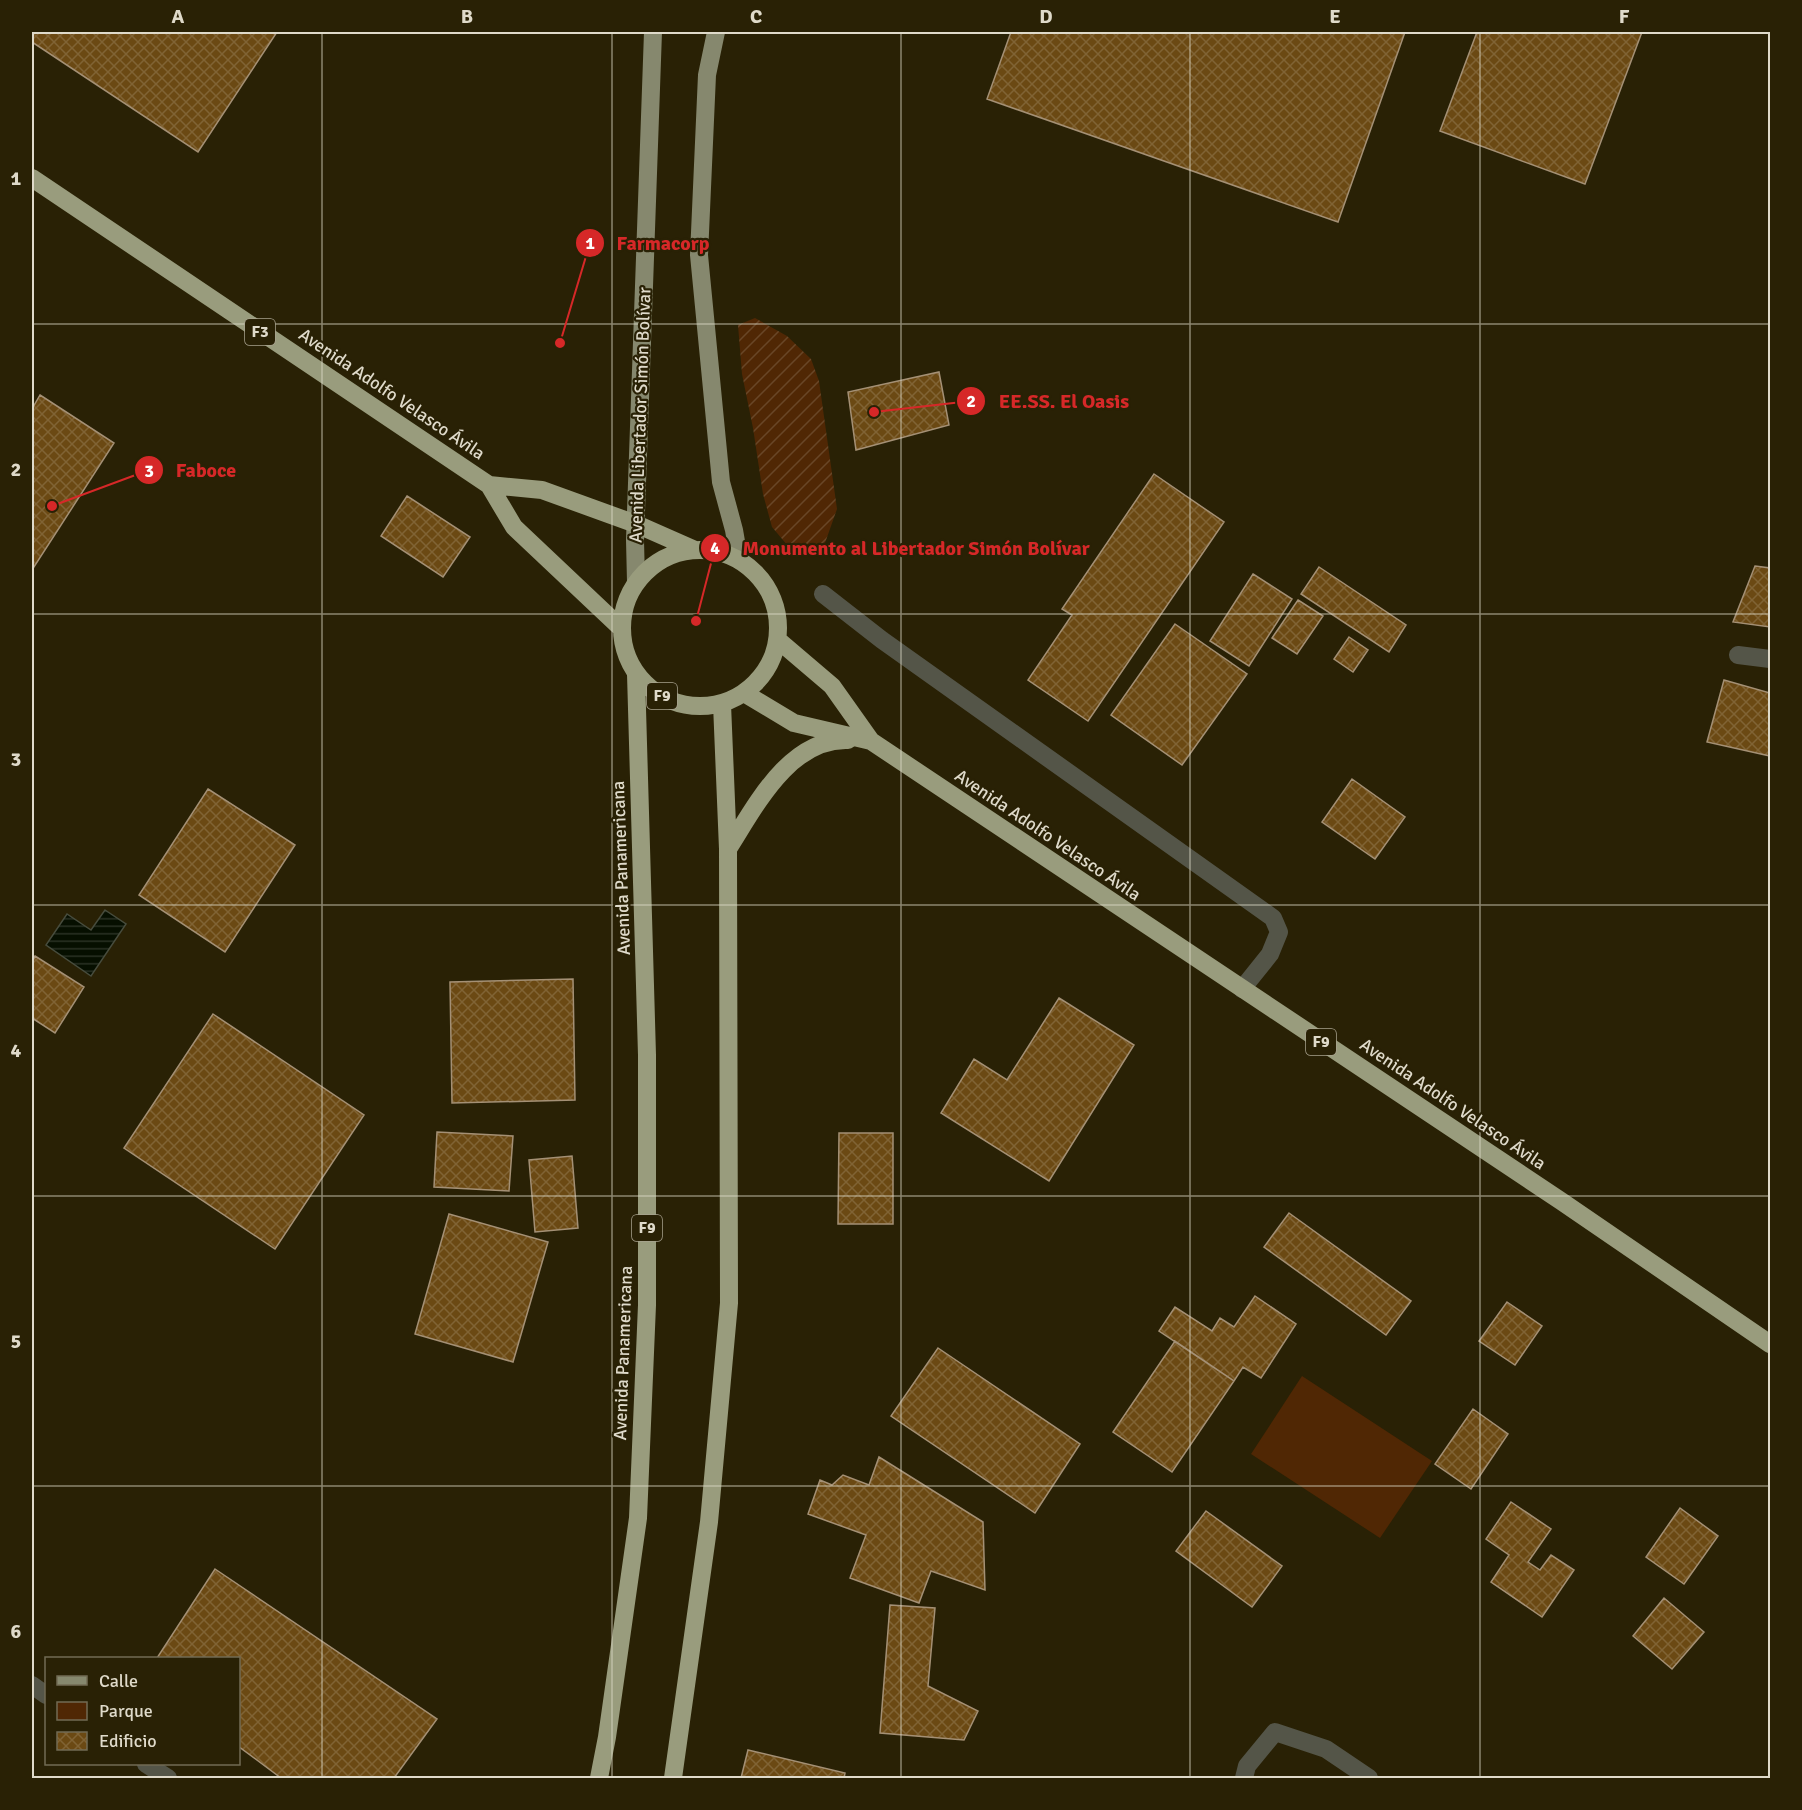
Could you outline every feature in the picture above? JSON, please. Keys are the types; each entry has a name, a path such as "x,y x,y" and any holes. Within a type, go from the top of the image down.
{"highway":[{"name":"Avenida Adolfo Velasco Ávila","path":"32,178 489,485 514,526 622,629"},
{"name":"Avenida Adolfo Velasco Ávila","path":"489,485 542,490 636,524 695,549"},
{"name":"F9","path":"695,549 718,551 739,560 760,577 774,600 779,627 772,660 760,679 744,693 722,704 698,707 674,702 654,691 636,674 626,652 622,629 626,605 636,582 652,566 672,554 695,549"},
{"name":"Avenida Adolfo Velasco Ávila","path":"778,640 832,686 871,741"},
{"name":"Avenida Panamericana","path":"599,1779 638,1518 647,1305 647,1055 636,674"},
{"name":"Avenida Adolfo Velasco Ávila","path":"744,693 794,723 871,741 1770,1344"},
{"path":"673,1779 709,1522 729,1303 728,849 722,704"},
{"path":"728,849 762,796 794,759 832,740 871,741"}],"main road":[{"name":"Avenida Libertador Simón Bolívar","path":"636,582 652,32"},
{"path":"716,32 707,75 699,255 721,482 734,530 739,560"}],"street":[{"path":"823,594 882,640 1273,918 1279,932 1270,954 1242,989"},
{"path":"1738,655 1770,659"},
{"path":"32,1685 45,1694"},
{"path":"1244,1779 1247,1766 1275,1732 1326,1749 1369,1779"},
{"path":"147,1765 168,1779"}],"green space":[{"path":"755,318 787,336 811,359 819,381 837,509 825,543 807,553 788,546 772,527 763,494 742,374 738,325"},
{"path":"1302,1376 1432,1461 1380,1538 1251,1454"}],"shaded area":[{"path":"105,910 126,924 91,976 46,945 67,914 91,930"}],"building":[{"path":"32,32 277,32 198,152 32,42"},
{"path":"1011,32 1405,32 1338,222 987,99"},
{"path":"1477,32 1642,32 1585,184 1440,131"},
{"path":"939,372 949,425 856,450 848,392"},
{"path":"40,395 114,443 32,570 32,409"},
{"path":"1154,474 1224,522 1088,721 1028,680 1072,615 1062,609"},
{"path":"407,496 470,537 443,577 381,536"},
{"path":"1755,566 1770,568 1770,627 1733,622"},
{"path":"1319,567 1406,625 1389,652 1301,594"},
{"path":"1253,574 1292,599 1249,666 1210,641"},
{"path":"1298,600 1323,616 1297,654 1272,638"},
{"path":"1175,624 1247,674 1182,765 1111,715"},
{"path":"1349,637 1368,650 1353,672 1334,659"},
{"path":"1724,680 1770,693 1770,756 1707,742"},
{"path":"1352,779 1405,817 1375,859 1322,822"},
{"path":"208,789 295,845 225,952 139,895"},
{"path":"35,956 84,987 55,1033 32,1018 32,962"},
{"path":"573,979 575,1100 452,1103 450,982"},
{"path":"1059,998 1134,1045 1049,1181 941,1113 974,1059 1007,1080"},
{"path":"213,1014 364,1115 275,1249 124,1148"},
{"path":"437,1132 513,1136 509,1191 434,1187"},
{"path":"839,1133 893,1133 893,1224 838,1224"},
{"path":"572,1156 578,1228 535,1232 529,1160"},
{"path":"1289,1213 1411,1301 1386,1335 1264,1247"},
{"path":"449,1214 548,1242 513,1362 415,1334"},
{"path":"1255,1296 1296,1324 1261,1378 1243,1367 1234,1381 1159,1331 1175,1307 1212,1331 1220,1318 1234,1327"},
{"path":"1507,1302 1542,1326 1515,1365 1479,1341"},
{"path":"1175,1341 1234,1381 1172,1472 1113,1432"},
{"path":"938,1348 1080,1444 1035,1513 891,1416"},
{"path":"1473,1409 1508,1434 1471,1489 1435,1464"},
{"path":"879,1457 983,1522 985,1590 931,1571 919,1603 850,1578 866,1535 808,1514 820,1480 832,1485 843,1475 869,1485"},
{"path":"1511,1502 1551,1529 1528,1562 1540,1570 1551,1555 1574,1570 1542,1617 1491,1582 1509,1555 1486,1539"},
{"path":"1680,1508 1718,1536 1684,1584 1646,1557"},
{"path":"1206,1511 1282,1566 1252,1607 1176,1551"},
{"path":"215,1569 437,1719 394,1778 281,1778 240,1747 240,1657 158,1657"},
{"path":"1664,1598 1704,1632 1672,1669 1633,1636"},
{"path":"890,1605 935,1608 928,1686 978,1711 964,1740 880,1733"},
{"path":"748,1750 845,1773 844,1778 741,1778"}],"place":[{"name":"Farmacorp","path":"560,343"},
{"name":"EE.SS. El Oasis","path":"874,412"},
{"name":"Faboce","path":"52,506"},
{"name":"Monumento al Libertador Simón Bolívar","path":"696,621"}]}
